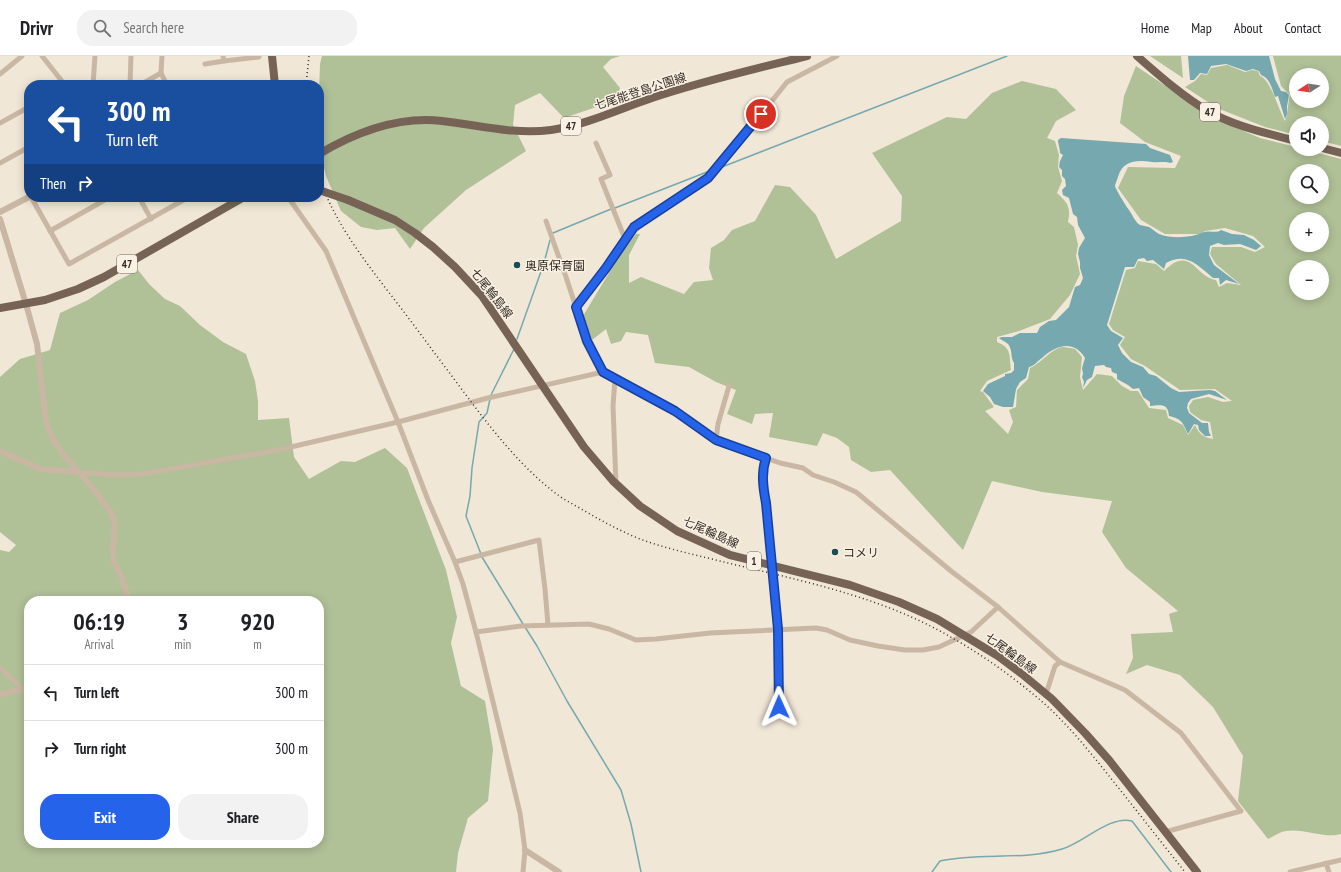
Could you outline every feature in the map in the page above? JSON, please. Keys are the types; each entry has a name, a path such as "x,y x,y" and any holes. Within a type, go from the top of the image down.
{"main road":[{"path":"272,56 274,80"},
{"name":"七尾能登島公園線","path":"324,151 352,137 376,128 415,120 442,121 516,131 550,130 607,114 653,97 744,71 807,56"},
{"name":"47","path":"1137,56 1179,91 1206,110 1246,127 1289,139"},
{"path":"1329,150 1341,153"},
{"name":"七尾輪島線","path":"324,192 395,220 433,247 455,267 482,296 584,447 616,484 640,506 677,531 730,555 865,589 920,611 964,634 998,656 1046,694 1085,733 1109,760 1197,872"},
{"name":"47","path":"0,308 45,300 78,289 104,277 235,202"}],"street":[{"path":"0,74 22,56"},
{"path":"42,56 61,80"},
{"path":"94,80 95,56"},
{"path":"130,80 131,56"},
{"path":"162,56 161,73 165,80"},
{"path":"205,64 224,59 259,56"},
{"path":"576,307 606,268 634,227 708,178 736,146 787,82 837,56"},
{"path":"149,80 161,73"},
{"path":"0,123 24,110"},
{"path":"596,143 610,175 601,179 625,239"},
{"path":"0,163 24,150"},
{"path":"0,212 24,200"},
{"path":"33,202 69,264 180,202"},
{"path":"50,231 101,202"},
{"path":"142,202 151,219"},
{"path":"292,202 326,251 398,422 428,500 463,584 520,813 525,850 522,872"},
{"path":"0,219 37,344 46,422 52,438 63,454 109,509 115,521 113,549 114,562 122,578 127,596"},
{"path":"546,221 587,341 603,372 675,411 716,440 780,463 803,468 813,475 834,482 856,492 939,561 998,607 1060,662 1124,690 1181,733 1241,811 1165,832"},
{"path":"0,450 41,469 113,475 143,474 278,450 603,372"},
{"path":"615,379 613,406 616,484"},
{"path":"716,440 718,424 729,386"},
{"path":"766,458 763,466 762,485 766,503 778,629 779,707"},
{"path":"455,562 539,540 548,625"},
{"path":"476,632 521,626 589,624 609,629 636,640 710,633 816,628 827,630 850,640 878,646 905,650 923,650 939,647 971,632 998,607"},
{"path":"1046,694 1055,666 1060,662"},
{"path":"0,668 24,686"},
{"path":"0,694 24,688"},
{"path":"525,850 559,872"},
{"path":"1290,872 1341,860"},
{"path":"1326,863 1328,872"}],"green space":[{"path":"322,56 620,56 611,59 603,67 620,88 617,98 605,104 564,118 540,93 515,105 513,125 526,151 466,190 424,228 410,249 395,228 377,230 361,227 341,211 324,168 324,80 319,80"},
{"path":"1150,56 1181,56 1183,78"},
{"path":"1273,56 1341,56 1341,146 1329,143 1329,116 1289,116 1289,133 1265,127 1217,108 1185,87 1195,81 1201,74 1207,75 1211,68 1227,65 1245,72 1252,70 1258,71 1260,76 1268,83 1285,121 1289,101 1289,108 1329,108 1329,68 1289,68 1289,94 1281,86"},
{"path":"1136,66 1213,118 1260,138 1289,145 1289,156 1329,156 1341,159 1341,834 1328,835 1293,830 1282,832 1268,839 1238,801 1243,756 1213,707 1180,675 1147,665 1126,674 1133,658 1131,634 1173,632 1169,614 1178,611 1126,568 1102,532 1112,501 1042,492 992,481 963,550 890,470 871,472 851,460 849,447 837,438 823,433 817,446 769,437 773,413 755,414 752,424 727,414 736,390 716,382 689,367 655,363 648,335 626,332 621,341 611,344 606,329 592,340 583,316 621,253 636,234 640,234 629,255 629,283 641,277 684,294 694,282 713,280 709,268 711,248 724,240 732,230 755,221 775,185 790,187 816,215 836,259 901,221 902,196 872,153 947,117 966,119 992,93 1022,81 1056,89 1076,110 1056,121 1047,138 1055,141 1059,155 1058,167 1062,181 1057,193 1064,200 1069,209 1068,222 1074,227 1078,245 1076,256 1080,274 1070,295 1050,319 1019,331 997,337 997,342 1002,344 1009,353 1011,370 987,381 980,391 983,392 994,407 985,411 1008,434 1013,422 1009,410 1016,407 1017,390 1028,379 1030,368 1058,348 1067,347 1075,349 1082,357 1080,377 1083,390 1097,374 1112,376 1122,386 1131,391 1138,391 1149,408 1166,410 1168,418 1183,425 1188,435 1195,425 1202,435 1213,439 1210,422 1201,420 1190,412 1189,406 1193,400 1208,397 1223,402 1232,401 1215,389 1180,390 1145,366 1131,359 1120,345 1125,337 1113,330 1109,324 1126,270 1135,268 1138,261 1156,264 1164,271 1173,264 1181,261 1187,261 1209,278 1216,280 1219,287 1227,283 1241,285 1216,264 1210,254 1212,247 1241,247 1255,252 1265,247 1253,236 1225,228 1205,231 1200,234 1165,234 1141,220 1118,188 1128,167 1175,168 1181,156 1145,142 1120,123 1124,96"},
{"path":"138,270 150,285 165,299 180,306 200,325 223,342 246,354 255,381 258,401 258,420 289,418 294,457 309,479 341,461 355,462 385,448 407,468 446,570 457,617 451,643 461,686 485,701 493,749 488,801 468,818 458,853 456,872 0,872 0,550 9,552 16,545 0,532 0,377 20,359 50,350 60,313 88,300 115,282"}],"water":[{"path":"1188,56 1269,56 1275,79 1281,91 1286,92 1289,95 1287,114 1285,119 1278,96 1275,97 1269,81 1261,75 1259,71 1253,69 1246,71 1226,64 1211,66 1207,74 1200,73 1194,80 1190,80"},
{"path":"1061,138 1146,144 1150,148 1170,155 1173,162 1170,163 1136,161 1127,164 1120,171 1115,186 1121,198 1140,225 1149,227 1164,236 1176,237 1187,237 1221,230 1232,234 1244,235 1254,240 1261,246 1256,250 1240,244 1224,245 1218,243 1210,246 1209,255 1214,265 1239,284 1226,280 1220,285 1219,278 1213,278 1197,265 1186,259 1173,260 1166,263 1164,269 1153,260 1147,261 1144,258 1138,259 1134,267 1125,267 1107,325 1111,331 1123,338 1118,345 1122,353 1131,362 1143,367 1149,374 1156,376 1171,388 1179,392 1215,391 1227,400 1209,394 1191,399 1188,403 1187,408 1189,413 1202,423 1208,423 1211,436 1205,436 1199,430 1198,425 1194,424 1188,434 1182,422 1169,416 1165,407 1161,405 1150,406 1150,402 1143,397 1139,388 1133,389 1117,379 1117,374 1112,372 1111,368 1104,365 1095,366 1092,377 1087,380 1083,388 1084,382 1082,377 1082,368 1085,358 1081,352 1070,346 1058,347 1047,353 1035,364 1029,367 1026,378 1020,382 1016,389 1013,407 1003,407 994,404 990,397 983,391 988,384 1005,376 1005,374 1011,373 1014,370 1010,346 999,338 1012,337 1020,333 1037,333 1040,327 1049,321 1056,320 1069,307 1075,287 1080,285 1083,278 1078,254 1079,248 1085,238 1078,225 1077,217 1073,214 1069,198 1063,195 1062,190 1066,186 1065,179 1062,176 1062,170 1059,167 1063,155 1060,153 1058,142"}],"waterway":[{"path":"722,167 1007,56"},
{"path":"615,208 712,170"},
{"path":"553,233 611,209"},
{"path":"517,339 544,263 550,240"},
{"path":"491,395 514,349"},
{"path":"481,554 466,516 470,496 472,468 479,422 487,413 490,399"},
{"path":"482,557 523,624"},
{"path":"525,627 567,701 621,790 631,824 641,872"},
{"path":"932,872 940,861 955,858 1032,855 1062,849 1106,826 1124,820 1132,821 1171,872"}],"railway":[{"path":"307,80 309,56"},
{"path":"324,190 331,207 339,221 374,273 491,428 523,464 558,495 604,522 640,539 682,552 813,584 871,601 927,624 965,646 1019,683 1059,718 1096,759 1185,872"}],"place":[{"name":"奥原保育園","path":"517,265"},
{"name":"コメリ","path":"835,552"}],"route":[{"path":"761,114 708,178 634,227 606,268 576,307 587,341 603,372 675,411 716,440 748,450 766,458 763,466 762,485 766,503 773,566 778,629 779,707"}]}
